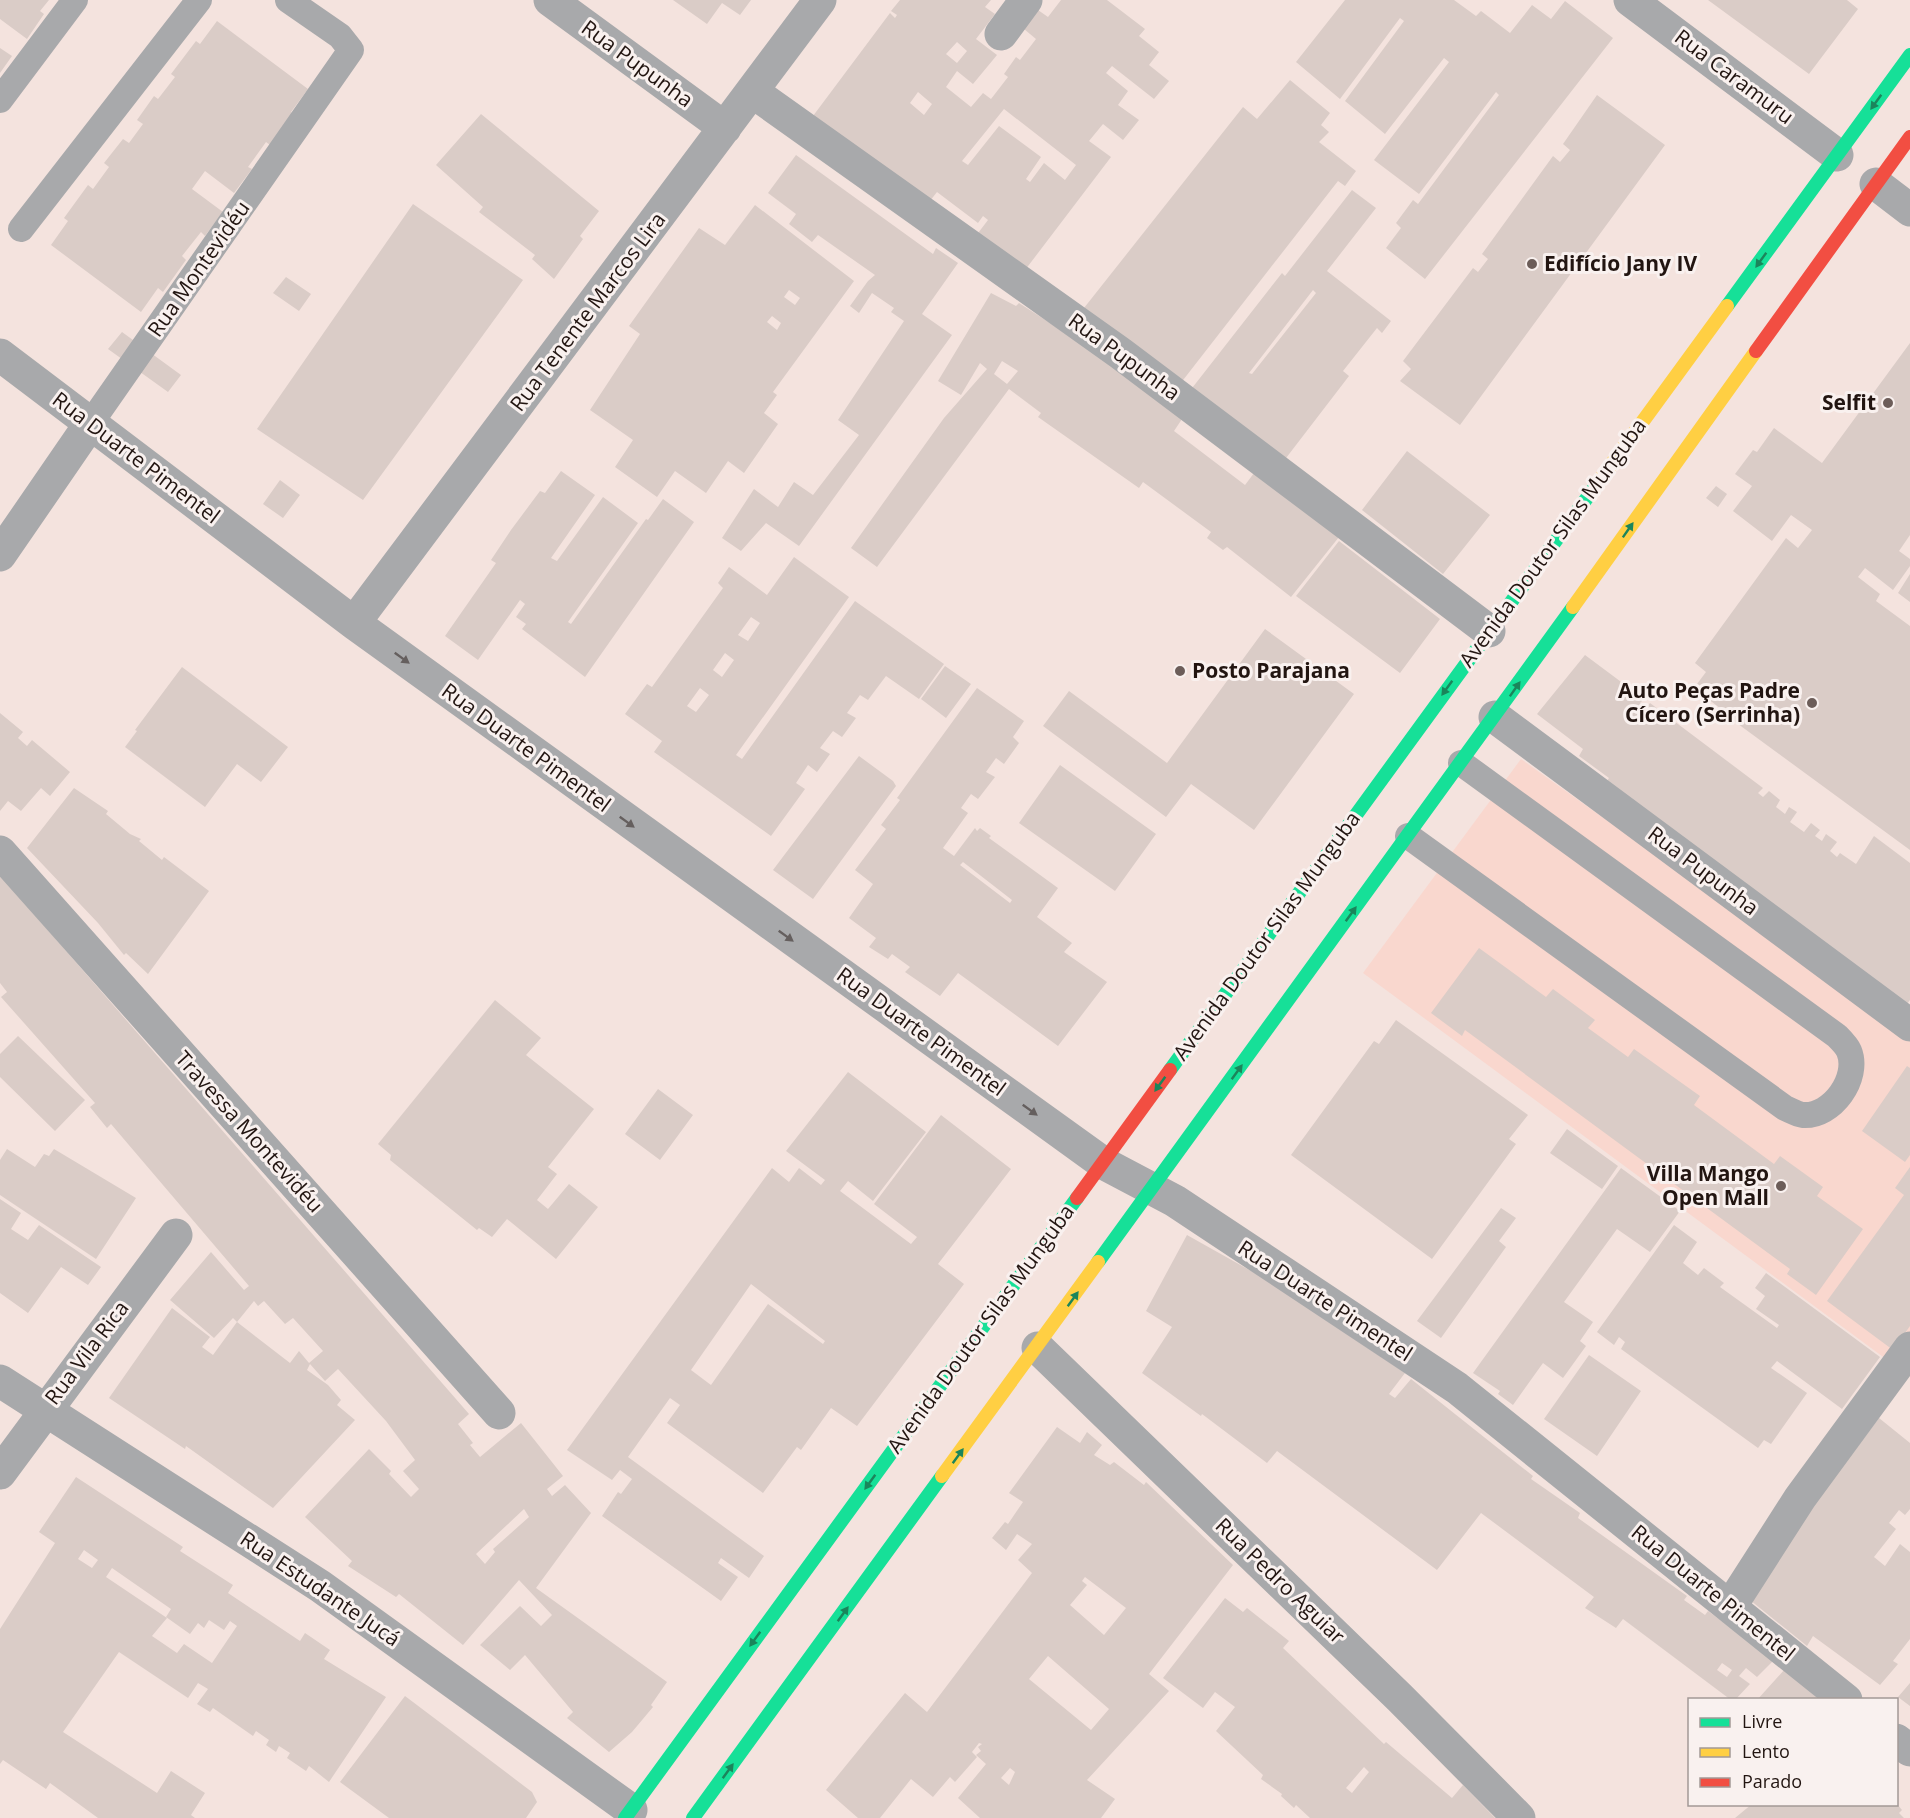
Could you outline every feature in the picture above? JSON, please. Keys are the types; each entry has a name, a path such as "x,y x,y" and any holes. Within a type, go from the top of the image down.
{"main road":[{"name":"Avenida Doutor Silas Munguba","path":"628,1814 1910,55"},
{"path":"693,1818 1038,1348 1495,717 1910,137"}],"street":[{"name":"Rua Pupunha","path":"550,0 725,128"},
{"name":"Rua Tenente Marcos Lira","path":"354,623 820,0"},
{"path":"1001,34 1026,0"},
{"name":"Rua Caramuru","path":"1630,0 1837,155"},
{"name":"Rua Pupunha","path":"753,92 1120,353 1489,631"},
{"path":"1876,183 1910,210"},
{"name":"Rua Duarte Pimentel","path":"0,355 354,623 1103,1163 1154,1188 1457,1388 1844,1698"},
{"name":"Rua Montevidéu","path":"0,555 90,424"},
{"name":"Rua Pupunha","path":"1495,717 1910,1025"},
{"name":"Travessa Montevidéu","path":"0,852 499,1413"},
{"name":"Rua Vila Rica","path":"0,1473 176,1235"},
{"name":"Rua Pedro Aguiar","path":"1038,1348 1400,1698 1519,1818"},
{"path":"1730,1607 1800,1498 1910,1348"},
{"name":"Rua Estudante Jucá","path":"0,1381 320,1586 628,1814"}],"lane":[{"path":"0,100 75,0"},
{"path":"21,229 199,0"},
{"name":"Rua Montevidéu","path":"90,424 351,50 340,36 288,0"},
{"path":"1408,836 1785,1108 1802,1115 1821,1112 1845,1087 1852,1069 1849,1050 1837,1036 1461,763"}],"shaded area":[{"name":"Villa Mango Open Mall","path":"1521,759 1910,1037 1910,1335 1890,1362 1363,973"}],"building":[{"path":"0,0 49,0 40,11 44,14 27,39 0,19"},
{"path":"673,0 751,0 740,15 722,3 707,24"},
{"path":"900,0 991,0 985,7 995,14 976,39 997,55 973,84 957,71 946,87 971,107 983,93 991,99 1008,77 1004,74 1016,57 1020,60 1036,39 1024,29 1038,10 1048,17 1061,0 1107,0 1145,29 1139,36 1159,52 1149,65 1169,81 1154,99 1112,66 1106,73 1128,91 1118,105 1139,120 1123,140 1103,124 1089,141 1111,157 1019,278 972,241 988,220 983,216 978,223 937,192 926,206 813,116 890,13 895,18 897,15 891,11","holes":["957,42 967,51 957,63 946,54","918,92 932,104 924,115 910,103","1004,109 1076,165 1065,180 1044,163 1030,182 1026,179 1041,157 999,126 968,165 962,161"]},
{"path":"1345,0 1454,0 1476,16 1481,11 1510,33 1532,5 1551,19 1565,1 1613,38 1425,279 1386,248 1401,228 1396,223 1413,200 1418,204 1499,95 1496,92 1419,194 1374,160 1449,62 1444,58 1385,134 1345,101 1404,21 1400,18 1340,99 1296,62"},
{"path":"1708,0 1847,0 1858,9 1809,74"},
{"path":"217,21 308,89 291,112 294,115 270,145 266,142 248,167 252,169 234,193 205,171 192,189 223,212 205,236 201,232 182,256 186,260 163,292 158,288 141,312 51,245 68,221 64,218 88,185 93,189 109,167 104,163 123,139 129,143 143,124 137,120 154,96 158,99 175,77 171,74 196,41 200,44"},
{"path":"0,48 12,56 0,73"},
{"path":"1290,80 1330,113 1321,125 1329,132 1319,142 1356,171 1345,186 1338,181 1180,384 1084,308 1243,107 1257,119"},
{"name":"Edifício Jany IV","path":"1597,95 1665,145 1460,425 1400,381 1411,369 1403,361 1473,268 1478,272 1488,259 1482,254 1553,156 1560,162 1570,150 1563,144"},
{"path":"481,114 599,211 580,236 583,239 554,279 532,259 535,255 479,212 483,207 436,165"},
{"path":"796,155 933,254 936,248 958,263 922,314 952,335 799,546 766,523 741,551 722,538 754,489 778,507 794,482 813,495 859,435 838,420 904,321 891,312 894,308 872,293 859,313 850,306 875,275 818,235 812,242 789,224 796,214 768,193"},
{"path":"1352,190 1376,208 1327,271 1391,321 1382,333 1377,328 1343,371 1349,376 1283,462 1189,392 1282,273 1285,276","holes":["1313,290 1316,293 1252,374 1249,373"]},
{"path":"413,204 523,280 363,500 257,429"},
{"path":"755,205 854,281 773,392 777,395 764,413 778,424 744,473 728,461 706,493 675,471 657,497 615,467 633,440 590,410 640,334 629,326 699,228 725,245","holes":["789,290 800,298 795,305 784,297","772,316 781,323 777,330 767,322"]},
{"path":"286,277 311,294 299,311 273,293"},
{"path":"991,293 1016,306 1019,303 1184,416 1174,431 1245,485 1254,473 1339,537 1291,597 1227,547 1223,550 1207,538 1211,532 1143,482 1139,488 1038,417 1041,413 1009,389 877,567 851,548 944,418 987,369 980,363 961,395 938,381","holes":["1002,361 1018,371 1007,384 994,374"]},
{"path":"122,332 181,375 168,392 108,349"},
{"name":"Auto Peças Padre Cícero (Serrinha)","path":"1910,343 1910,535 1899,551 1910,559 1910,566 1893,590 1865,568 1858,577 1880,594 1876,601 1910,626 1910,850 1734,721 1694,688 1706,672 1695,663 1786,538 1798,548 1812,530 1791,515 1772,541 1733,511 1752,486 1735,474 1753,450 1757,452 1774,428 1822,463"},
{"path":"1407,451 1490,515 1443,574 1362,510"},
{"path":"561,471 595,495 551,558 557,561 603,497 638,523 568,622 571,624 646,519 648,520 663,499 694,522 585,677 522,629 526,624 516,617 525,604 520,600 478,660 445,636 496,563 491,560 511,530 540,491 545,493"},
{"path":"280,480 300,495 283,518 263,504"},
{"path":"1716,486 1727,494 1718,507 1706,498"},
{"path":"1339,541 1440,619 1400,673 1296,596"},
{"path":"794,557 849,597 736,755 742,759 855,601 944,664 919,699 886,676 868,700 860,695 847,713 856,718 842,737 833,731 820,748 830,754 817,772 808,765 796,783 805,789 771,836 654,752 662,741 625,714 647,684 652,687 723,588 718,583 729,567 767,595","holes":["751,617 760,623 748,641 738,635","725,653 734,660 722,677 713,670","700,688 709,695 696,712 687,706"]},
{"path":"1910,574 1910,602 1898,593"},
{"path":"1265,629 1354,694 1254,830 1191,784 1166,817 1043,726 1069,691 1167,763"},
{"path":"1585,655 1644,699 1640,703 1646,708 1650,703 1763,788 1758,793 1763,797 1769,791 1780,800 1776,807 1785,814 1789,807 1797,812 1790,822 1804,832 1811,823 1820,830 1815,836 1822,841 1826,834 1837,842 1830,851 1837,857 1840,853 1856,864 1874,836 1910,863 1910,1000 1907,1004 1607,781 1609,778 1579,756 1583,749 1537,714"},
{"path":"945,666 971,684 946,718 921,699"},
{"path":"182,667 288,747 261,782 237,764 205,807 125,747"},
{"path":"977,688 1024,721 1013,737 1019,743 1004,764 996,758 986,772 995,777 978,799 971,794 961,808 968,813 943,848 954,856 975,828 977,831 980,828 991,836 989,838 1058,888 1037,917 1072,943 1064,952 1107,982 1058,1046 958,973 940,996 905,972 910,967 892,954 888,959 869,947 876,938 849,918 873,884 855,870 886,829 881,825 900,800 897,798","holes":["963,862 1012,900 1010,903 960,865"]},
{"path":"0,713 23,732 18,738 27,746 32,740 70,772 50,796 41,788 21,811 8,801 0,811"},
{"path":"859,756 893,781 896,786 813,899 773,870"},
{"path":"1060,765 1156,834 1115,891 1019,823"},
{"path":"74,788 108,811 106,814 130,834 141,839 139,841 162,860 164,857 209,891 148,974 126,953 124,955 98,923 27,848"},
{"path":"0,875 469,1414 458,1424 473,1443 470,1445 480,1457 521,1423 563,1476 547,1489 552,1496 565,1485 591,1513 536,1588 667,1682 651,1705 653,1707 632,1732 609,1752 567,1718 573,1712 525,1655 510,1670 480,1645 520,1606 541,1626 552,1615 519,1580 463,1645 399,1594 396,1597 348,1566 352,1561 305,1517 369,1449 391,1471 389,1474 411,1497 419,1489 403,1471 415,1460 386,1421 338,1369 325,1381 310,1364 307,1370 328,1385 341,1400 337,1405 355,1420 273,1508 186,1446 185,1449 109,1398 172,1308 210,1337 202,1347 213,1355 237,1322 233,1318 214,1338 170,1300 211,1252 244,1290 249,1286 111,1124 107,1128 90,1107 95,1103 1,997 7,992 0,983","holes":["254,1301 258,1306 264,1301 285,1324 293,1318 323,1351 309,1363 299,1351 290,1363 237,1322","524,1509 529,1517 493,1549 495,1552 485,1564 476,1554"]},
{"path":"1479,948 1546,997 1553,989 1595,1020 1588,1028 1628,1057 1634,1049 1700,1096 1694,1105 1774,1164 1780,1156 1823,1187 1817,1196 1863,1229 1816,1295 1787,1274 1790,1269 1465,1030 1462,1036 1431,1013"},
{"path":"495,1000 541,1038 526,1055 594,1109 548,1167 557,1174 537,1200 548,1209 569,1184 598,1207 556,1259 507,1219 492,1237 479,1228 477,1230 390,1160 391,1155 378,1144"},
{"path":"1396,1020 1528,1115 1509,1139 1516,1144 1432,1259 1291,1155 1374,1041 1379,1044"},
{"path":"18,1036 85,1100 55,1131 0,1077 0,1054"},
{"path":"1907,1066 1910,1068 1910,1155 1905,1162 1862,1131"},
{"path":"848,1072 926,1132 873,1201 848,1181 840,1191 911,1244 917,1237 874,1204 941,1115 1011,1169 938,1264 964,1284 857,1426 831,1408 801,1450 797,1447 763,1493 667,1423 680,1405 670,1398 628,1457 764,1556 749,1578 721,1558 718,1563 738,1577 721,1601 602,1516 618,1492 621,1494 632,1479 620,1470 612,1480 567,1450 772,1168 789,1182 799,1168 821,1185 825,1180 786,1151","holes":["751,1284 825,1341 823,1344 768,1304 711,1385 691,1370"]},
{"path":"658,1089 693,1115 660,1160 625,1134"},
{"path":"1567,1129 1618,1166 1602,1189 1550,1153"},
{"path":"7,1149 35,1167 44,1154 49,1156 54,1149 136,1198 96,1259 0,1195 0,1160"},
{"path":"1910,1167 1910,1326 1893,1350 1827,1301 1904,1195 1895,1188"},
{"path":"1621,1168 1680,1211 1650,1252 1617,1229 1564,1302 1593,1322 1580,1341 1586,1346 1563,1378 1543,1363 1513,1405 1498,1394 1500,1391 1473,1373"},
{"path":"0,1199 21,1213 11,1229 28,1240 39,1225 101,1267 88,1285 61,1267 28,1313 0,1293"},
{"path":"1501,1208 1516,1218 1499,1241 1506,1247 1441,1338 1417,1321"},
{"path":"1674,1225 1697,1242 1683,1263 1698,1275 1704,1268 1724,1283 1720,1287 1777,1328 1779,1325 1756,1309 1765,1296 1755,1288 1766,1273 1880,1357 1842,1409 1777,1361 1771,1368 1807,1393 1771,1444 1764,1440 1758,1448 1621,1349 1625,1342 1619,1337 1614,1345 1597,1332"},
{"path":"1187,1235 1260,1276 1405,1373 1389,1394 1395,1398 1411,1379 1533,1476 1531,1479 1580,1513 1578,1518 1687,1596 1684,1600 1705,1615 1708,1611 1774,1660 1757,1677 1746,1668 1739,1676 1750,1684 1737,1698 1728,1698 1623,1619 1616,1628 1585,1608 1594,1597 1481,1513 1437,1570 1277,1451 1267,1463 1142,1373 1172,1327 1146,1311","holes":["1722,1663 1732,1670 1727,1677 1717,1670"]},
{"path":"1589,1355 1641,1391 1597,1456 1544,1419"},
{"path":"1879,1418 1910,1443 1910,1509 1905,1515 1899,1510 1889,1523 1896,1529 1874,1557 1885,1566 1900,1544 1910,1552 1910,1639 1893,1661 1898,1664 1880,1685 1813,1636 1807,1646 1745,1596"},
{"path":"1057,1427 1080,1443 1087,1432 1102,1445 1094,1455 1110,1465 1114,1462 1144,1485 1146,1482 1233,1565 1149,1674 1169,1691 1087,1780 1115,1799 1101,1818 980,1818 958,1798 986,1764 976,1755 981,1751 978,1747 982,1744 979,1743 972,1752 977,1757 955,1782 950,1777 933,1797 911,1779 880,1818 858,1818 826,1790 905,1693 927,1712 1032,1573 1018,1560 1032,1544 1017,1534 1006,1550 992,1538 1005,1522 1008,1524 1023,1502 1009,1493","holes":["1085,1577 1126,1608 1104,1635 1070,1605 1087,1585 1082,1581","1048,1656 1109,1709 1091,1730 1029,1679","1010,1768 1015,1772 1009,1785 1001,1778"]},
{"path":"76,1477 183,1547 180,1551 233,1585 228,1593 300,1641 305,1633 330,1650 324,1659 386,1697 329,1782 309,1766 306,1771 287,1758 290,1753 279,1746 276,1752 266,1745 269,1740 256,1731 253,1736 213,1708 210,1712 197,1704 208,1689 198,1683 188,1698 119,1652 63,1732 157,1793 171,1771 205,1793 191,1815 195,1818 98,1818 50,1783 46,1789 3,1760 0,1764 0,1629 55,1543 39,1532","holes":["84,1550 98,1560 92,1568 78,1559","112,1568 171,1609 166,1617 190,1634 198,1623 204,1628 209,1620 224,1630 230,1621 237,1626 212,1663 184,1644 177,1653 152,1636 167,1618 106,1577"]},
{"path":"1225,1598 1243,1612 1247,1608 1289,1641 1283,1648 1384,1744 1386,1742 1452,1798 1463,1785 1495,1818 1310,1818 1296,1805 1294,1808 1281,1796 1282,1794 1261,1779 1263,1775 1216,1731 1235,1707 1215,1692 1203,1708 1163,1678","holes":["1364,1767 1369,1772 1352,1793 1346,1788"]},
{"path":"1786,1668 1818,1698 1759,1698"},
{"path":"1910,1683 1910,1706 1898,1697"},
{"path":"405,1696 532,1792 537,1802 526,1818 389,1818 340,1782"},
{"path":"1898,1805 1902,1810 1899,1813 1904,1818 1735,1818 1750,1806"}],"traffic: fast":[{"path":"1727,306 1910,55"},
{"path":"1170,1070 1600,480"},
{"path":"1098,1262 1573,607"},
{"path":"625,1818 1077,1198"},
{"path":"693,1818 942,1476"}],"traffic: slow":[{"path":"1600,480 1727,306"},
{"path":"1573,607 1756,351"},
{"path":"942,1476 1098,1262"}],"traffic: jam":[{"path":"1756,351 1910,137"},
{"path":"1077,1198 1170,1070"}],"place":[{"name":"Edifício Jany IV","path":"1532,264"},
{"name":"Selfit","path":"1888,403"},
{"name":"Posto Parajana","path":"1180,671"},
{"name":"Auto Peças Padre Cícero (Serrinha)","path":"1812,703"},
{"name":"Villa Mango Open Mall","path":"1781,1186"}]}
